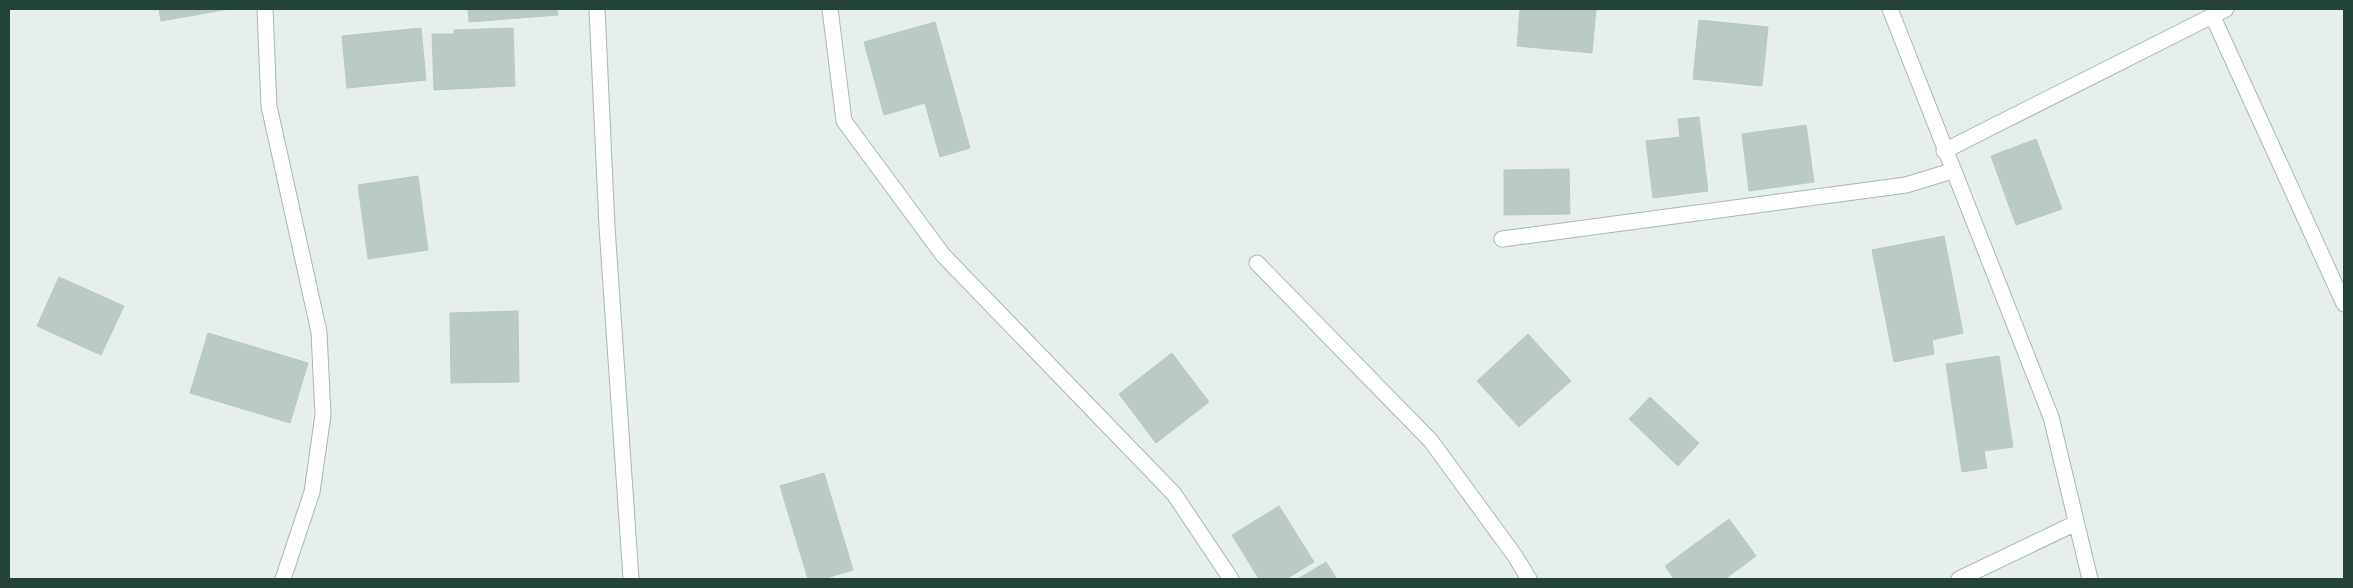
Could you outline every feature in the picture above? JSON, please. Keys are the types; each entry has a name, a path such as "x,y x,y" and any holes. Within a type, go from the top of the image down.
{"street":[{"path":"265,9 269,106 319,332 323,415 312,492 283,579"},
{"path":"597,9 607,227 631,579"},
{"path":"830,9 844,121 943,254 1174,494 1231,579"},
{"path":"1890,9 1944,151 2051,417 2090,579"},
{"path":"1944,151 2220,13 2344,304"},
{"path":"1502,239 1906,185 1952,171"},
{"path":"1257,263 1431,441 1515,556 1529,579"},
{"path":"1959,579 2076,523"}],"building":[{"path":"159,9 229,9 161,21"},
{"path":"468,9 557,9 558,15 469,22"},
{"path":"1520,9 1596,9 1592,53 1517,46"},
{"path":"1699,20 1768,27 1762,86 1693,79"},
{"path":"935,22 970,148 940,157 925,103 884,115 864,42"},
{"path":"421,28 426,80 347,88 342,36"},
{"path":"513,28 515,86 434,90 432,34 454,34 454,30"},
{"path":"1699,117 1708,191 1653,198 1646,141 1680,137 1678,119"},
{"path":"1806,125 1814,182 1749,191 1742,134"},
{"path":"2036,139 2062,209 2016,225 1991,156"},
{"path":"1569,169 1570,214 1504,215 1504,170"},
{"path":"418,176 428,250 368,259 358,185"},
{"path":"1944,236 1963,333 1932,340 1934,354 1894,362 1872,250"},
{"path":"59,277 124,306 101,355 37,326"},
{"path":"518,311 519,382 451,383 450,313"},
{"path":"208,333 308,363 290,423 190,393"},
{"path":"1528,334 1571,381 1519,427 1477,381"},
{"path":"1172,353 1209,402 1156,443 1119,394"},
{"path":"1999,356 2013,447 1984,451 1987,468 1962,472 1946,364"},
{"path":"1650,397 1699,443 1678,466 1629,419"},
{"path":"824,473 853,570 823,579 808,579 780,486"},
{"path":"1279,506 1314,562 1286,579 1259,579 1232,535"},
{"path":"1729,519 1756,556 1725,579 1674,579 1665,566"},
{"path":"1326,562 1337,579 1298,579"}]}
